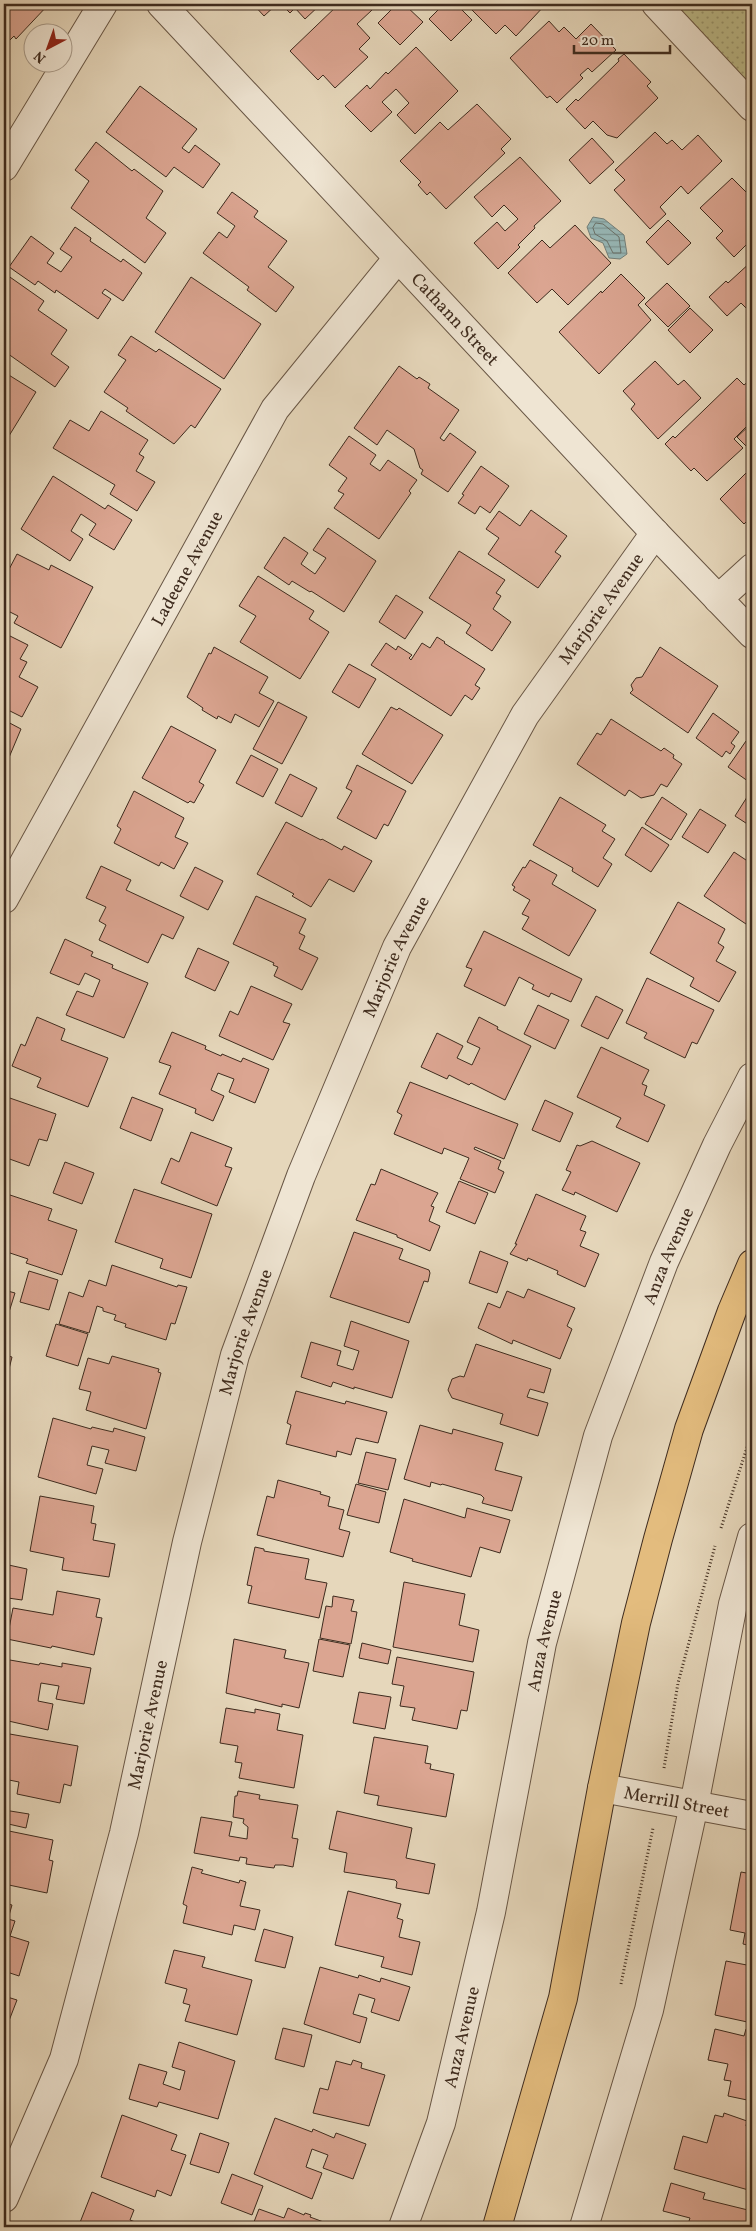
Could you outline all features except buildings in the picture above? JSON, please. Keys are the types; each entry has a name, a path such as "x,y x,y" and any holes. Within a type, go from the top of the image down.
{"main road":[{"path":"497,2227 563,1998 602,1788 636,1624 689,1429 732,1311 752,1264"}],"street":[{"path":"4,167 102,4"},
{"name":"Cathann Street","path":"161,4 655,533 752,634"},
{"path":"656,4 752,107"},
{"name":"Ladeene Avenue","path":"4,899 275,409 398,258"},
{"name":"Marjorie Avenue","path":"4,2198 64,2058 124,1832 187,1542 235,1355 301,1176 397,947 525,715 655,533"},
{"path":"718,599 752,568"},
{"name":"Anza Avenue","path":"403,2227 441,2123 491,1912 542,1643 598,1436 664,1262 717,1145 752,1077"},
{"path":"584,2227 649,2010 694,1805 733,1604 752,1537"},
{"name":"Merrill Street","path":"602,1788 752,1816"}],"shaded area":[{"path":"656,4 752,4 752,107"}],"water":[{"path":"593,217 604,219 624,235 627,254 620,259 609,258 603,243 591,238 587,227"}]}
